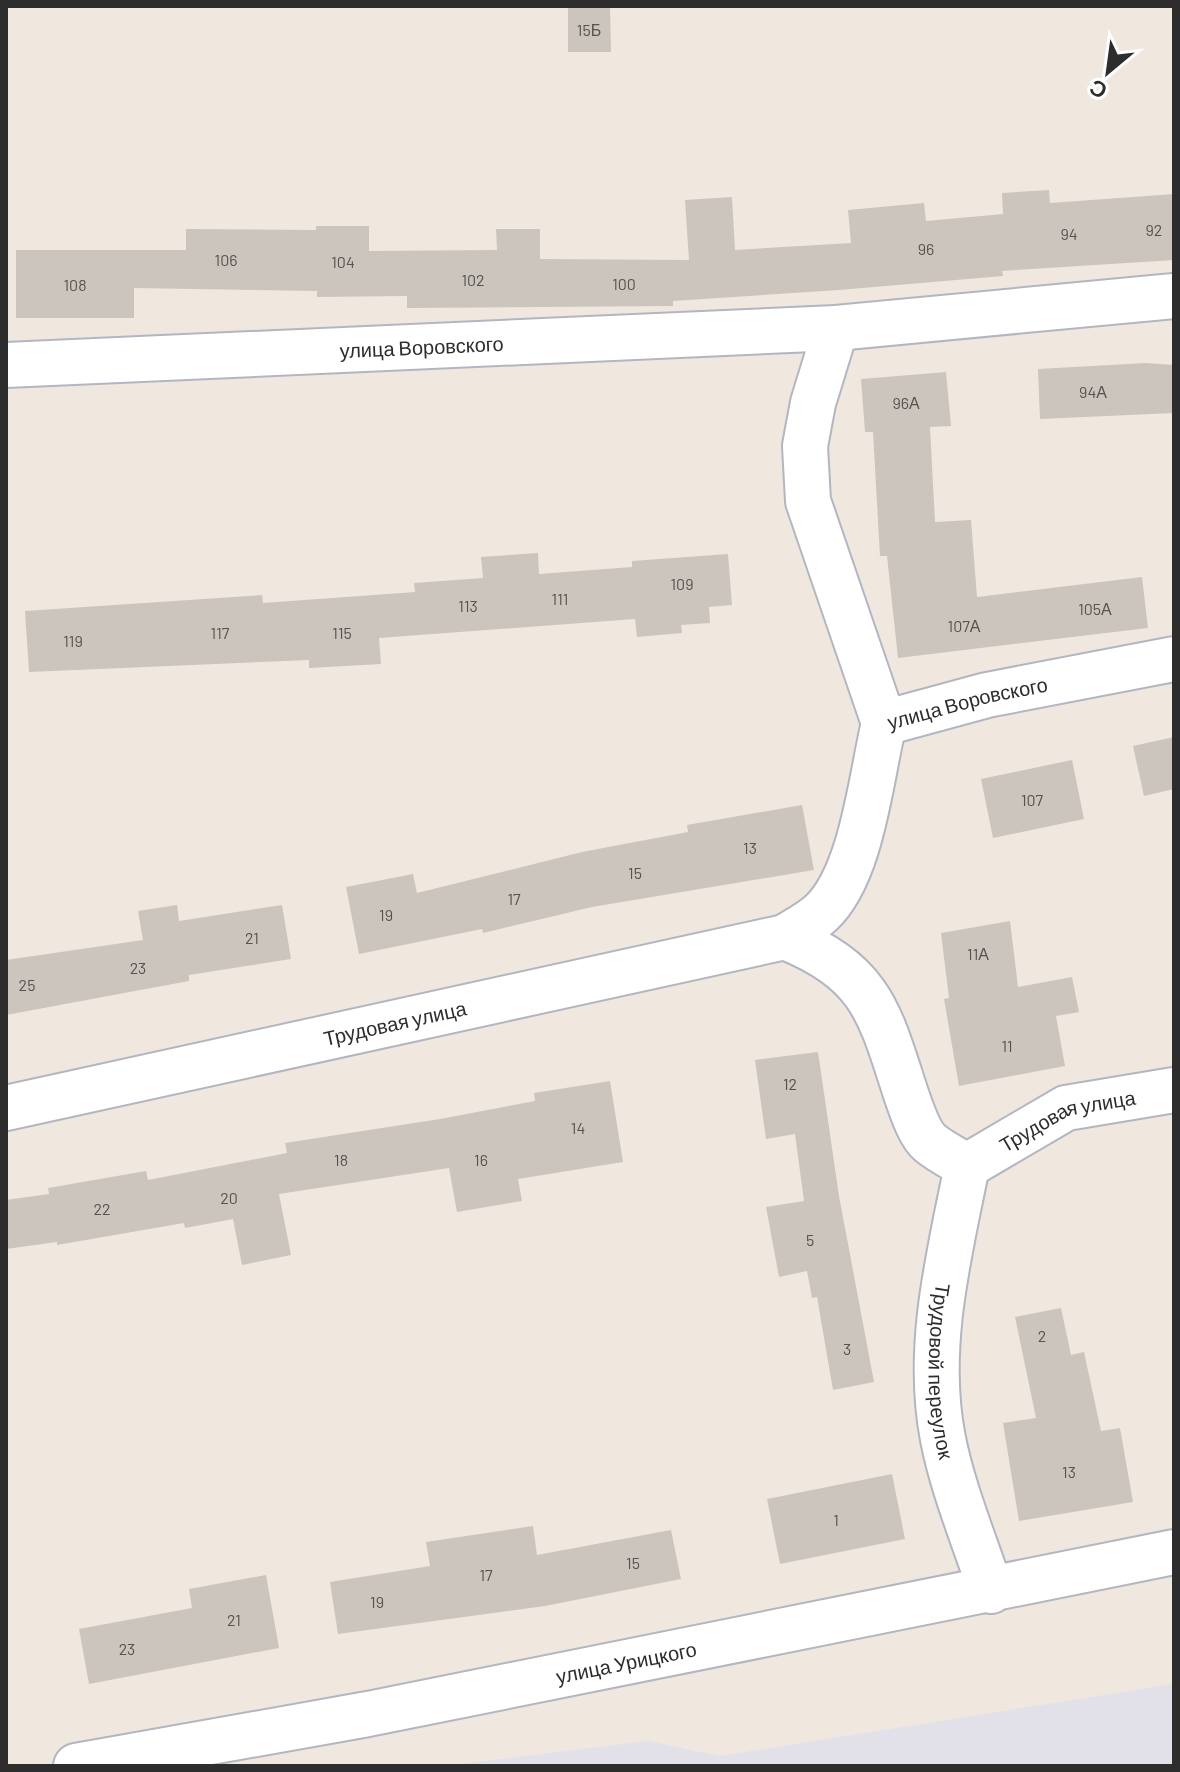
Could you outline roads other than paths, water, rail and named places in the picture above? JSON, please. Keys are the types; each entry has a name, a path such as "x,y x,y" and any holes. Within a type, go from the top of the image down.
{"street":[{"name":"улица Воровского","path":"6,365 836,328 1174,296"},
{"name":"улица Воровского","path":"836,328 813,403 805,446 808,501 884,723 987,695 1174,659"},
{"path":"785,937 821,913 843,885 854,854 884,723"},
{"path":"785,937 821,952 853,975 881,1016 910,1107 928,1142 967,1166"},
{"name":"Трудовая улица","path":"6,1108 785,937"},
{"name":"Трудовая улица","path":"967,1166 1066,1108 1174,1090"},
{"name":"Трудовой переулок","path":"967,1166 939,1315 938,1398 943,1441 991,1591"},
{"name":"улица Урицкого","path":"76,1766 368,1714 1174,1552"}]}
